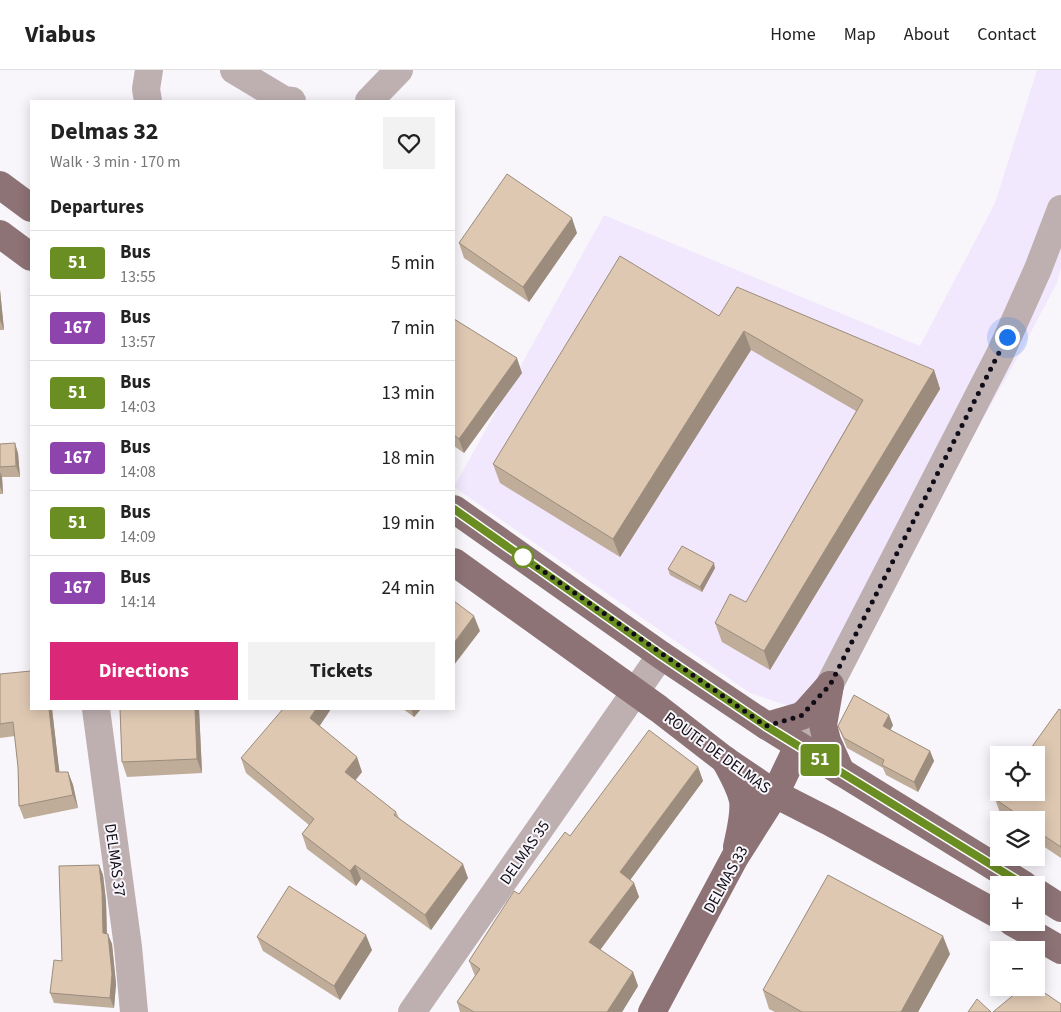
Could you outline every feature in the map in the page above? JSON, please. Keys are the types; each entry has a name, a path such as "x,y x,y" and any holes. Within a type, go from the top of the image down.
{"main road":[{"path":"0,185 30,207"},
{"path":"0,234 30,256"},
{"path":"455,510 661,655 766,726 1009,876"},
{"name":"ROUTE DE DELMAS","path":"455,563 775,794 990,910"},
{"path":"766,726 801,716 830,685"},
{"path":"830,685 823,725 826,742 841,772"},
{"name":"DELMAS 33","path":"652,1012 735,857 775,794 798,746"},
{"path":"726,760 740,790 743,802 743,816 735,857"},
{"path":"1045,898 1061,908"},
{"path":"1028,931 1061,950"}],"street":[{"path":"148,100 146,88 149,70"},
{"path":"234,70 284,100"},
{"path":"370,100 399,70"},
{"path":"798,746 1000,354 1038,269 1061,208"},
{"name":"DELMAS 35","path":"412,1012 661,655"},
{"name":"DELMAS 37","path":"96,710 128,947 134,1012"}],"shaded area":[{"path":"1037,70 1061,70 1061,268 1057,283 1014,364 922,527 797,709 750,693 455,488 604,215 920,346 995,203"}],"building":[{"path":"507,174 572,218 523,287 459,243"},
{"path":"620,256 719,316 737,287 934,370 764,651 715,623 730,594 746,602 863,400 744,331 613,539 493,464"},
{"path":"455,320 517,358 459,439 455,436"},
{"path":"15,443 16,466 0,467 0,444"},
{"path":"682,546 714,563 700,587 668,569"},
{"path":"455,602 474,616 455,642"},
{"path":"30,671 30,710 49,710 56,772 68,772 73,795 19,806 18,767 13,722 0,724 0,674"},
{"path":"854,695 889,715 883,726 930,751 914,782 882,765 884,760 844,738 838,726"},
{"path":"1059,709 1061,710 1061,847 1045,836 1045,811 1013,811 998,801 1045,801 1045,746 1032,746"},
{"path":"120,710 195,710 197,759 122,762"},
{"path":"282,710 315,710 310,718 357,757 345,772 396,812 394,815 463,864 425,915 355,865 350,871 302,834 314,819 241,758"},
{"path":"649,730 698,767 620,872 634,883 589,942 633,972 607,1012 474,1012 457,1002 480,969 469,961 514,891 519,894 565,832 570,836"},
{"path":"99,865 103,933 108,934 112,974 110,998 50,993 54,960 62,961 59,866"},
{"path":"828,875 943,936 901,1012 802,1012 763,990"},
{"path":"289,886 366,935 334,986 257,937"},
{"path":"1045,993 1061,1004 1061,1012 993,1012 1012,996 1045,996"},
{"path":"977,999 991,1012 968,1012"}],"bus line":[{"name":"51","path":"455,510 661,655 766,726 1009,876"}],"route":[{"path":"523,557 661,655 766,726 801,716 830,685 1007,337"}]}
